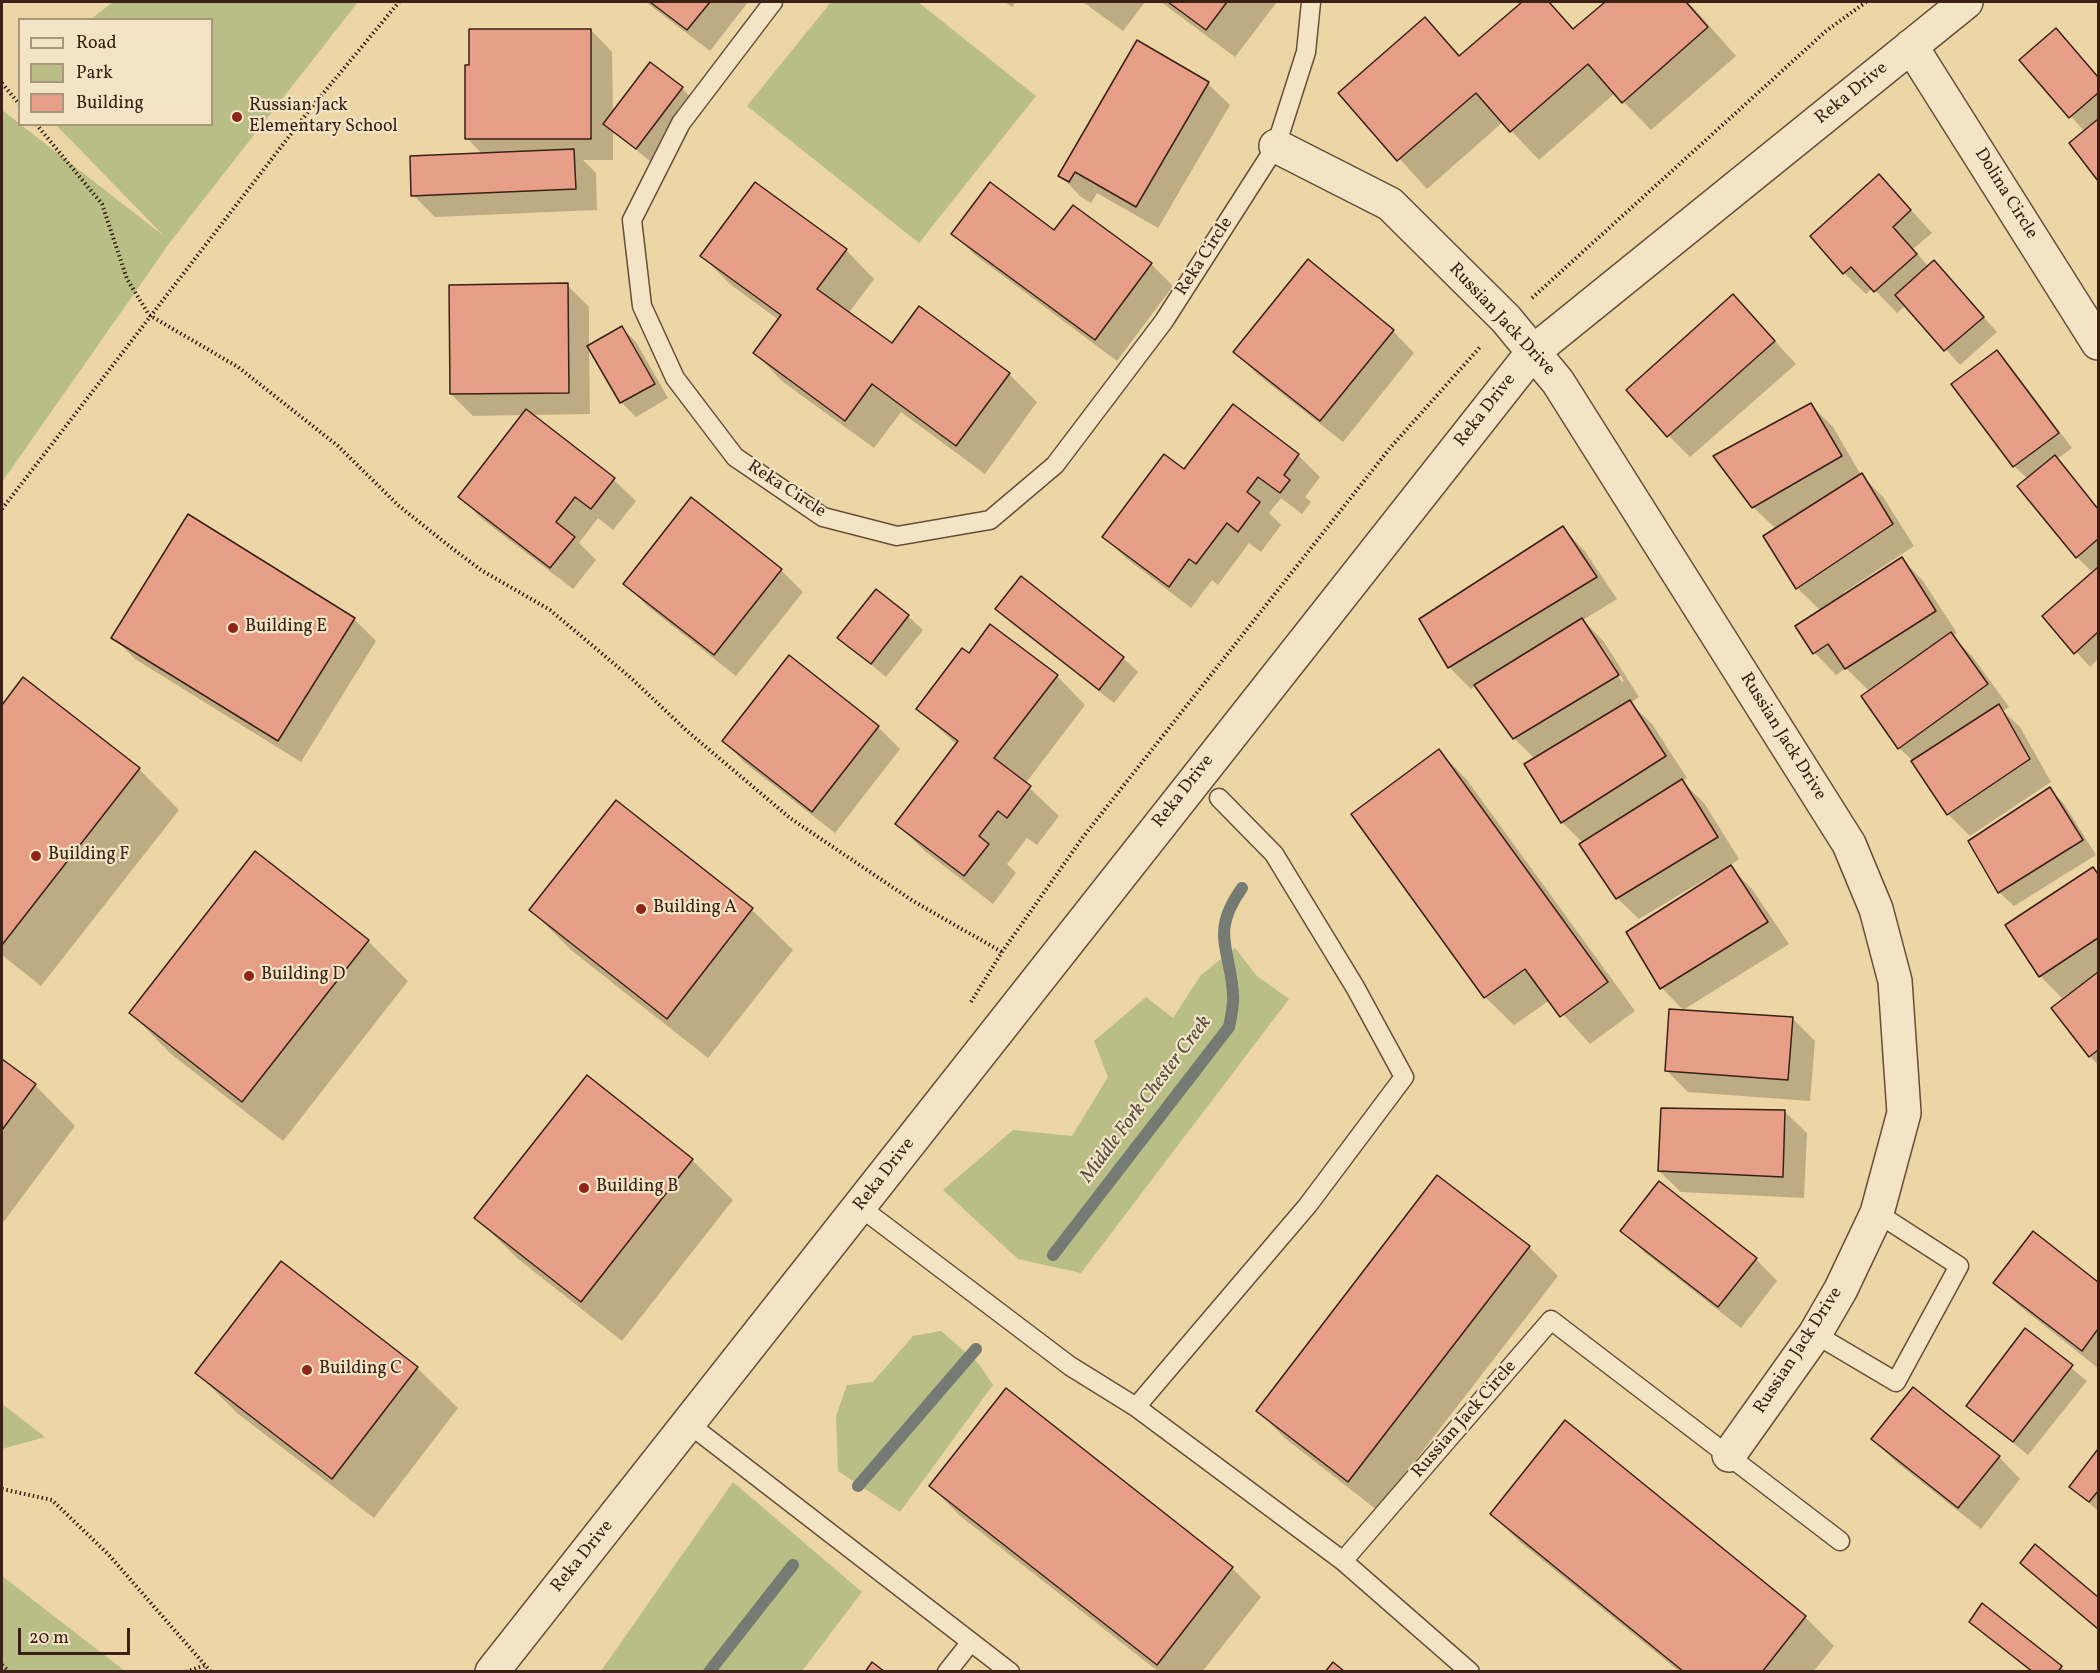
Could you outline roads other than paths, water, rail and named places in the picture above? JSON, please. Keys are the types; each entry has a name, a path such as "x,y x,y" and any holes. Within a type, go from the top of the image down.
{"street":[{"name":"Reka Drive","path":"492,1671 860,1207 1024,994 1533,352 1966,2"},
{"name":"Dolina Circle","path":"1911,46 2098,343"},
{"name":"Russian Jack Drive","path":"1276,146 1390,204 1506,319 1558,382 1849,844 1876,909 1895,981 1904,1113 1877,1213 1841,1289 1815,1334 1729,1455"}],"lane":[{"name":"Reka Circle","path":"773,2 681,123 632,220 642,306 675,378 735,457 823,517 897,536 990,520 1054,465 1061,456 1164,321 1276,146 1306,52 1311,2"},
{"path":"1136,1407 1308,1205 1404,1077 1355,987 1274,854 1219,798"},
{"path":"860,1207 1070,1366 1136,1407 1343,1561 1470,1671"},
{"path":"1815,1334 1896,1382 1959,1266 1877,1213"},
{"name":"Russian Jack Circle","path":"1343,1561 1551,1320 1729,1455"},
{"path":"689,1424 970,1643 1010,1671"},
{"path":"1729,1455 1840,1541"},
{"path":"947,1671 970,1643"}],"waterway":[{"name":"Middle Fork Chester Creek","path":"1053,1255 1229,1027 1233,994 1224,929 1232,904 1242,888"},
{"name":"Middle Fork Chester Creek","path":"858,1486 976,1349"},
{"name":"Middle Fork Chester Creek","path":"709,1672 793,1565"}],"place":[{"name":"Russian Jack Elementary School","path":"237,117"},
{"name":"Building E","path":"233,628"},
{"name":"Building F","path":"36,856"},
{"name":"Building A","path":"641,909"},
{"name":"Building D","path":"249,976"},
{"name":"Building B","path":"584,1188"},
{"name":"Building C","path":"307,1370"}]}
